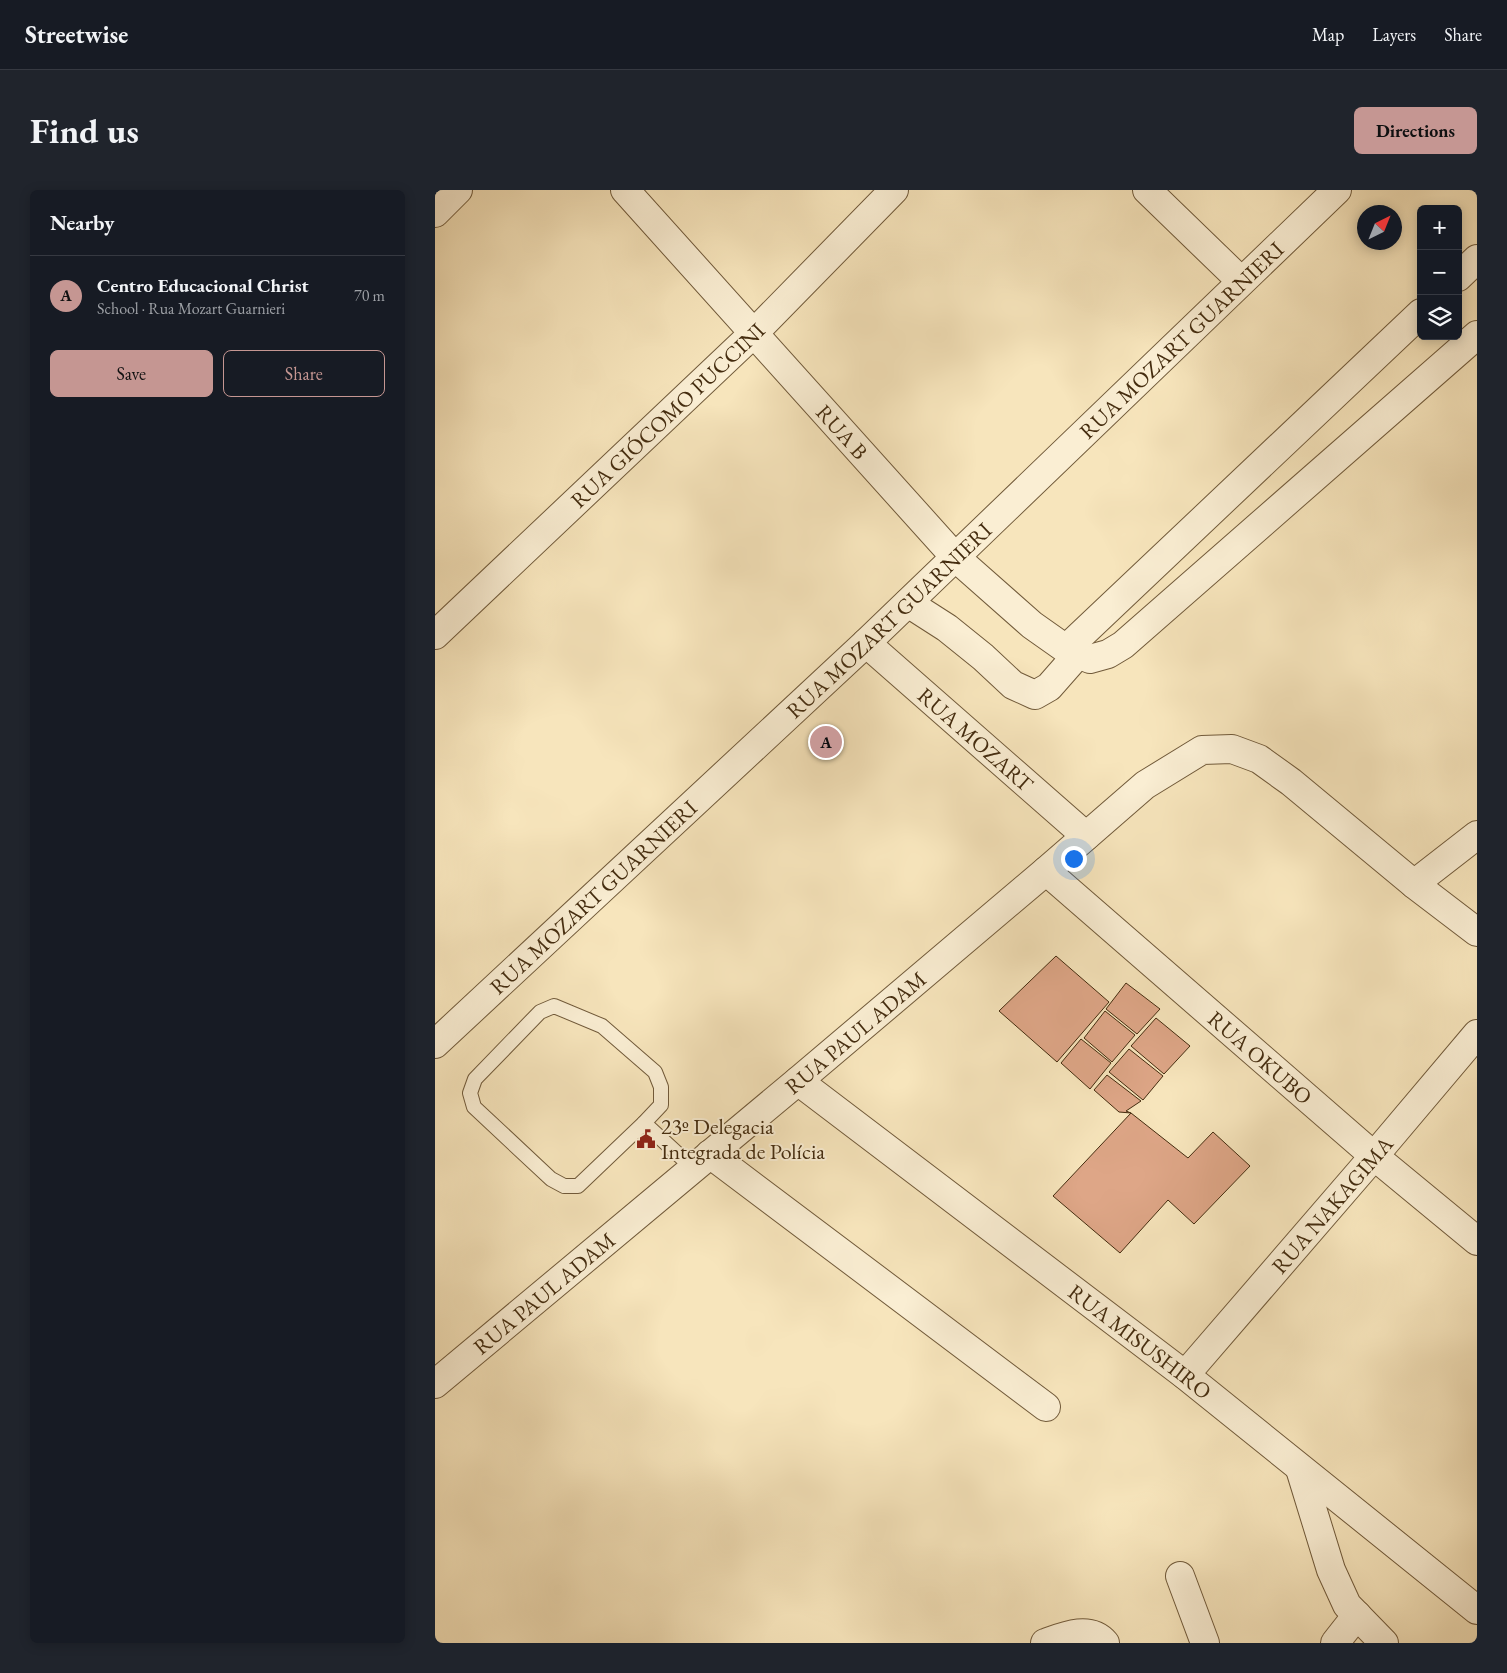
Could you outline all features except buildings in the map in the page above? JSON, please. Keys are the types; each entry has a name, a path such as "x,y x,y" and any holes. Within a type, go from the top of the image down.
{"street":[{"path":"435,213 458,190"},
{"name":"RUA B","path":"625,190 955,557 1032,625 1072,652"},
{"name":"RUA GIÓCOMO PUCCINI","path":"435,635 754,333 894,190"},
{"path":"1147,190 1241,281"},
{"name":"RUA MOZART GUARNIERI","path":"435,1044 866,643 1337,190"},
{"path":"1462,273 1477,259"},
{"path":"908,603 947,628 983,657 1013,685 1035,695 1049,687 1072,652 1417,316"},
{"path":"1072,652 1091,659 1108,654 1123,645 1477,335"},
{"name":"RUA MOZART","path":"866,643 1086,836"},
{"name":"RUA PAUL ADAM","path":"435,1384 798,1081 1145,785 1202,750 1232,748 1259,759 1291,782 1414,884 1477,932"},
{"path":"1414,884 1477,835"},
{"name":"RUA OKUBO","path":"1046,871 1374,1156 1477,1241"},
{"name":"RUA NAKAGIMA","path":"1185,1375 1477,1034"},
{"name":"RUA MISUSHIRO","path":"798,1081 1185,1375 1477,1610"},
{"path":"701,1161 1046,1407"},
{"path":"1300,1469 1331,1570 1347,1605 1384,1643"},
{"path":"1180,1576 1205,1643"},
{"path":"1335,1643 1357,1615"},
{"path":"1045,1643 1084,1632 1101,1638 1105,1643"}],"lane":[{"path":"554,1006 602,1026 655,1072 661,1087 661,1105 644,1123 578,1186 564,1186 551,1180 474,1107 470,1093 475,1079 540,1012 554,1006"},
{"path":"644,1123 701,1161"}],"place":[{"name":"Centro Educacional Christ","path":"826,742"},
{"name":"23º Delegacia Integrada de Polícia","path":"646,1139"}]}
